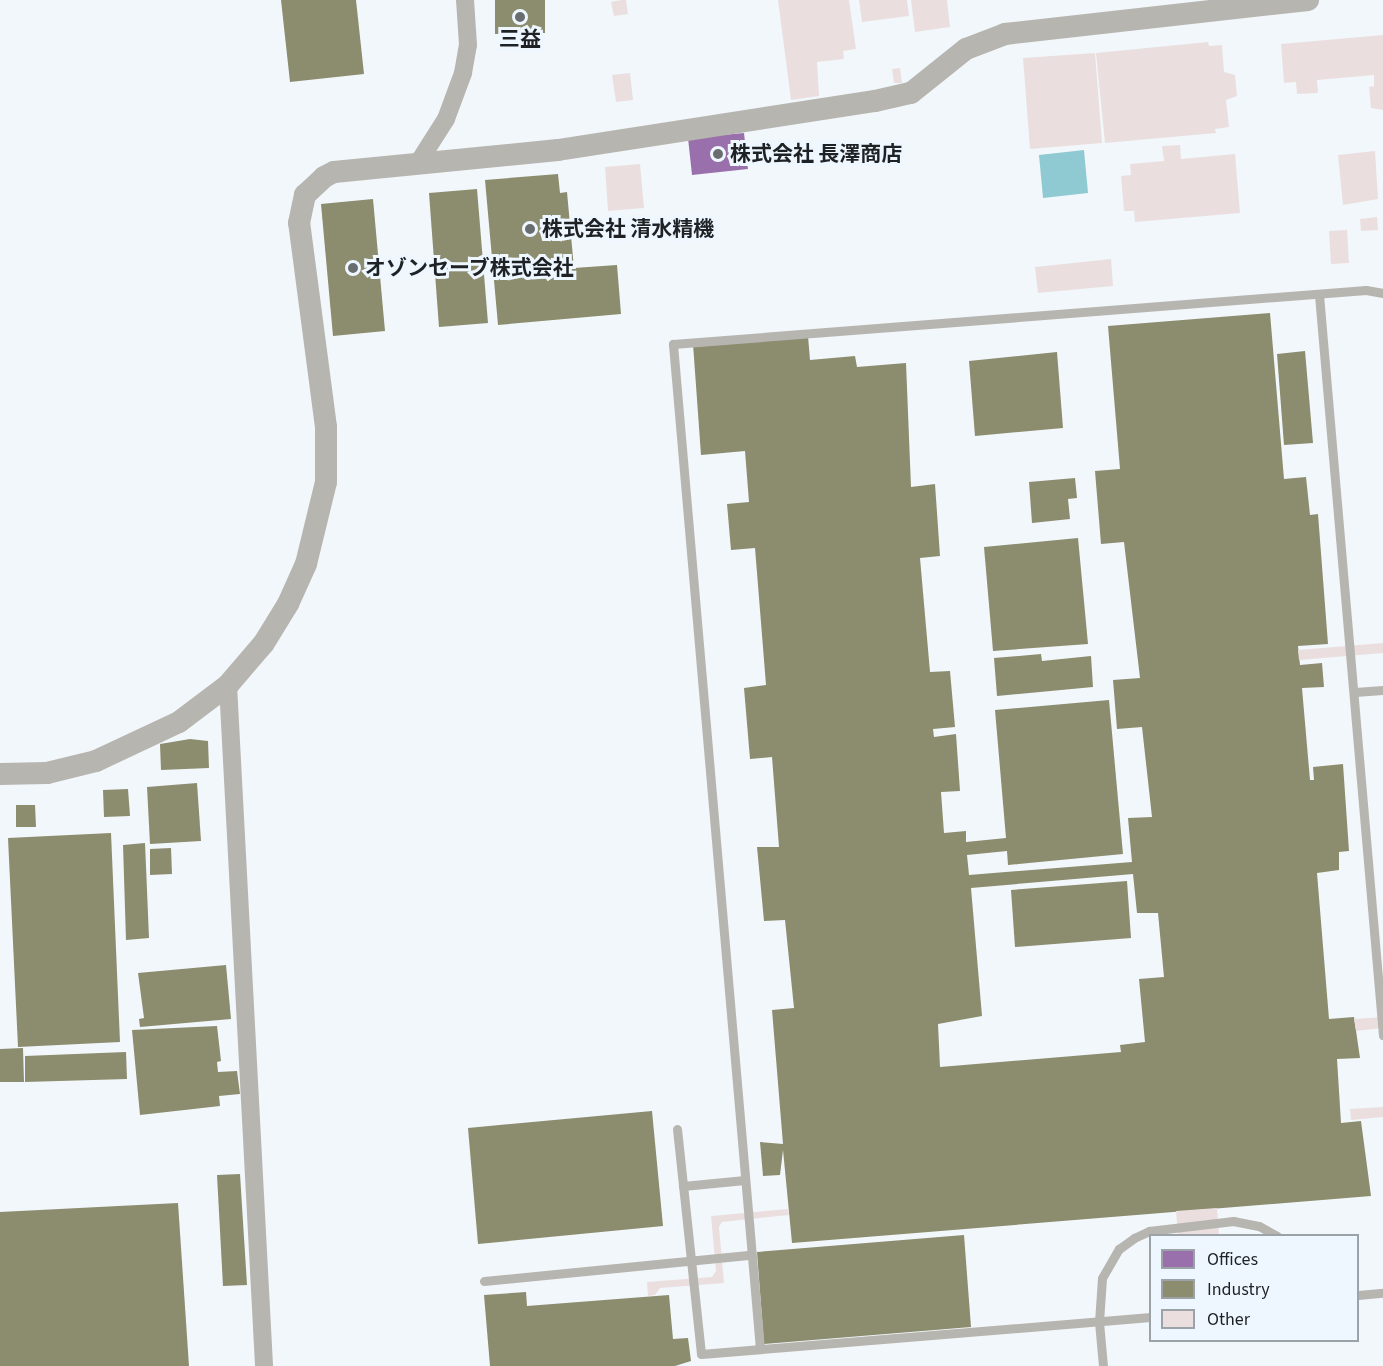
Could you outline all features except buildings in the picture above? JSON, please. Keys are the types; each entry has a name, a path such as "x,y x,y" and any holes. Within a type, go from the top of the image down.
{"street":[{"path":"417,163 446,119 463,73 468,45 465,0"},
{"path":"0,774 47,773 96,761 139,744 179,722 228,685 264,643 288,604 306,564 326,482 326,427 299,223 305,195 314,184 334,172 558,150 875,101 911,93 966,49 1005,34 1308,0"},
{"path":"228,685 264,1366"}],"lane":[{"path":"760,1349 673,344 1366,290 1383,293"},
{"path":"1319,295 1383,1035"},
{"path":"1355,692 1383,690"},
{"path":"677,1129 701,1354 1149,1317"},
{"path":"683,1186 745,1180"},
{"path":"1103,1366 1099,1322 1102,1278 1113,1256 1134,1238 1149,1231 1233,1221 1259,1226 1273,1234"},
{"path":"484,1281 751,1255"},
{"path":"1359,1295 1383,1293"}],"water":[{"path":"1084,150 1088,193 1043,198 1039,155"}],"place":[{"name":"三益","path":"520,17"},
{"name":"株式会社 長澤商店","path":"718,154"},
{"name":"株式会社 清水精機","path":"530,229"},
{"name":"オゾンセーブ株式会社","path":"353,268"}]}
